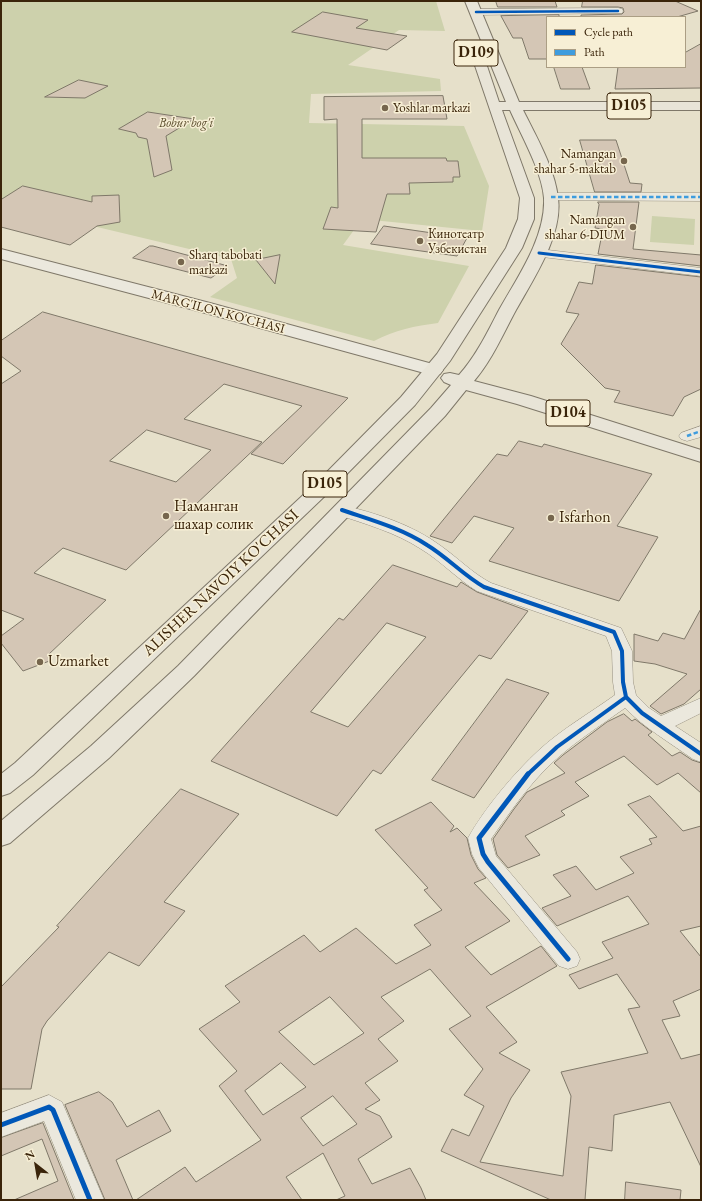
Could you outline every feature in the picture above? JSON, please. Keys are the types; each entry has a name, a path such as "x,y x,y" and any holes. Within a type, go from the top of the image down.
{"main road":[{"name":"D109","path":"474,7 516,111"},
{"name":"ALISHER NAVOIY KO'CHASI","path":"1,787 13,768 322,488 408,401 434,370 514,248 527,214 527,198 469,33"},
{"name":"D105","path":"539,111 558,107 701,106"},
{"name":"D105","path":"495,110 701,115"},
{"name":"D105","path":"1,836 100,752 186,671 438,412 466,379 504,318 540,253 551,217 551,197 541,162 516,111"},
{"path":"516,111 528,121 539,111"},
{"path":"527,214 551,217"},
{"name":"MARG'ILON KO'CHASI","path":"1,254 204,307 434,370"},
{"name":"D104","path":"434,370 466,379 524,400 701,456"},
{"name":"D104","path":"466,379 535,390 696,436"}],"street":[{"path":"474,7 618,11"},
{"path":"551,197 701,197"},
{"path":"540,253 701,272"},
{"path":"342,510 407,534 427,544 449,560 470,580 484,587 614,632 622,651 623,682 626,697 642,713 701,754"},
{"path":"568,959 499,874 487,862 482,855 479,838 511,793 546,756 580,729 626,697"},
{"path":"659,725 701,705"},
{"path":"1,1125 48,1107 53,1110 90,1200"}],"green space":[{"name":"Bobur bog'i","path":"1,1 436,1 445,31 399,30 348,65 440,79 441,91 311,94 309,123 464,126 489,186 482,231 362,219 343,245 469,266 438,323 405,329 374,341 210,297 237,278 231,259 93,226 1,201"},
{"path":"652,216 695,219 694,245 650,242"}],"building":[{"path":"496,1 555,1 557,7 498,7"},
{"path":"583,1 675,1 698,11 680,16 581,16 622,14 624,12 623,8 618,7 582,7"},
{"path":"323,12 368,20 356,28 407,36 387,50 292,32"},
{"path":"559,15 546,16 546,59 529,59 522,38 513,38 501,16"},
{"path":"701,44 701,88 615,89 618,68 686,68 686,52"},
{"path":"554,68 582,68 590,89 561,89"},
{"path":"79,80 108,86 85,98 45,97"},
{"path":"443,96 447,119 362,119 362,158 446,158 447,161 458,161 460,177 453,177 453,182 409,183 410,194 387,194 376,232 323,229 331,207 338,208 337,119 324,120 324,97"},
{"path":"148,112 194,119 166,136 172,170 154,177 147,139 138,137 136,133 119,129"},
{"path":"580,140 616,140 630,183 642,184 641,192 595,192"},
{"path":"23,186 92,202 92,196 119,195 120,222 97,226 70,245 1,227 1,200"},
{"path":"598,202 639,202 633,249 701,255 701,266 598,254 603,229 595,228 599,205"},
{"name":"Кинотеатр Узбекистан","path":"384,226 467,238 457,256 371,244"},
{"name":"Sharq tabobati markazi","path":"150,246 228,266 211,278 133,258"},
{"path":"280,255 275,284 256,260"},
{"path":"596,265 701,277 701,389 684,397 673,416 614,402 620,391 605,388 561,344 579,314 566,312 579,282 592,284"},
{"path":"43,312 348,398 283,464 251,454 302,406 224,384 184,419 262,442 126,570 63,548 34,573 106,600 48,655 52,660 23,671 1,643 1,636 24,619 1,610 1,384 21,371 1,356 1,341","holes":["147,430 211,450 176,482 110,461"]},
{"name":"Isfarhon","path":"519,441 542,447 544,444 652,474 617,526 658,537 619,601 489,561 514,528 474,516 452,543 430,536 497,454 507,456"},
{"path":"393,565 457,587 461,582 477,592 528,611 491,659 479,655 381,774 373,770 337,816 211,761 339,618 343,620","holes":["387,623 426,637 348,727 311,712"]},
{"path":"701,609 701,689 684,704 661,714 650,706 687,674 655,664 634,661 634,634 658,641 663,633 684,639"},
{"path":"507,679 549,693 474,798 432,780"},
{"path":"624,714 632,721 635,719 652,732 648,735 672,756 680,752 692,760 701,763 701,793 678,773 657,785 624,756 575,782 589,796 561,811 565,815 525,836 540,855 508,868 497,855 493,839 514,809 527,792 565,773 554,763 563,755 607,722"},
{"path":"181,789 239,814 164,902 185,911 139,966 109,952 47,1021 42,1029 31,1089 1,1089 1,987 59,927 57,926"},
{"path":"650,796 683,831 701,826 701,926 680,931 701,957 701,989 673,1001 680,1016 662,1020 681,1059 701,1054 701,1167 670,1102 614,1115 612,1151 589,1147 585,1200 551,1200 441,1151 452,1129 469,1136 484,1106 464,1095 483,1069 449,1029 471,1016 430,969 381,997 404,1021 378,1039 398,1061 365,1083 380,1100 365,1109 380,1116 392,1137 358,1159 372,1184 410,1168 426,1200 336,1200 345,1196 323,1153 286,1177 302,1200 136,1200 185,1167 196,1182 261,1140 219,1086 237,1071 199,1029 240,1002 225,986 304,935 320,952 356,928 396,964 431,945 414,925 442,910 424,890 428,888 375,830 431,802 454,826 450,832 457,828 467,838 471,855 478,869 486,878 474,883 510,921 465,947 491,975 541,946 557,966 486,1007 517,1042 499,1053 530,1070 511,1098 480,1162 563,1176 571,1096 561,1072 648,1053 628,1009 640,1007 617,974 579,989 569,975 613,958 602,942 649,924 628,896 557,926 542,908 571,896 553,875 576,866 596,890 634,873 620,857 652,844 649,839 657,837 628,805","holes":["330,997 364,1033 314,1065 279,1032","281,1063 306,1087 263,1115 245,1091","333,1096 357,1124 323,1146 301,1118"]},
{"path":"99,1092 112,1102 127,1127 159,1110 171,1131 116,1160 133,1200 105,1200 65,1105"},
{"path":"43,1123 74,1200 14,1200 58,1181 42,1139 1,1156 1,1138"},
{"path":"626,1182 681,1190 680,1200 625,1200"}],"marked path":[{"path":"551,197 701,197"},
{"path":"687,436 701,431"}],"cycle path":[{"path":"476,12 618,11"},
{"path":"539,253 701,272"},
{"path":"342,510 386,525 418,539 436,550 469,578 484,587 614,632 622,651 623,682 626,697 642,713 701,754"},
{"path":"568,959 488,862 483,854 479,838 511,795 537,764 566,740 626,697"},
{"path":"1,1125 49,1107 53,1110 90,1200"}],"place":[{"name":"Yoshlar markazi","path":"385,108"},
{"name":"Namangan shahar 5-maktab","path":"624,161"},
{"name":"Namangan shahar 6-DIUM","path":"633,227"},
{"name":"Кинотеатр Узбекистан","path":"420,241"},
{"name":"Sharq tabobati markazi","path":"181,262"},
{"name":"Наманган шахар солик","path":"166,516"},
{"name":"Isfarhon","path":"551,518"},
{"name":"Uzmarket","path":"40,662"}]}
